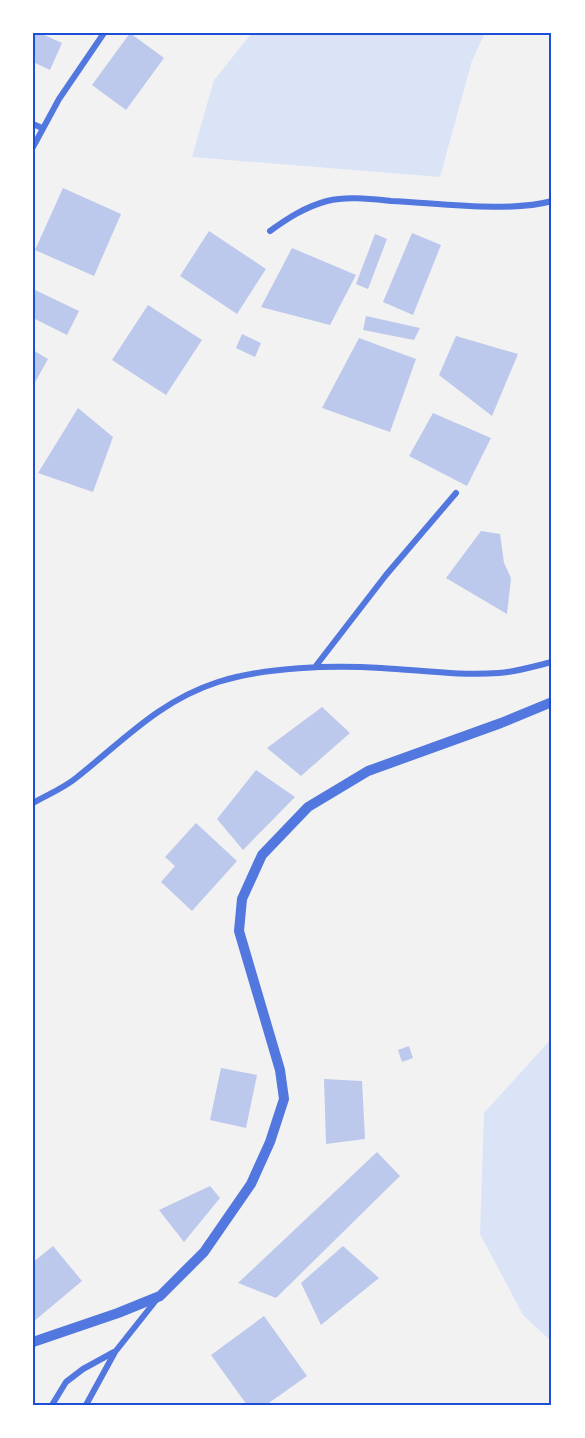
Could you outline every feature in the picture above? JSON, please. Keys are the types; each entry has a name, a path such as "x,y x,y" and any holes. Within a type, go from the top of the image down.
{"street":[{"path":"33,147 59,99 104,33"},
{"path":"33,124 42,128"},
{"path":"270,231 294,213 328,201 356,198 511,206 552,201"},
{"path":"315,667 386,575 456,493"},
{"path":"33,803 74,780 122,738 166,705 219,682 267,672 315,667 380,668 446,674 501,673 552,662"},
{"path":"86,1405 115,1352 160,1296 204,1252 251,1184 270,1142 284,1099 280,1070 239,931 242,899 262,855 308,807 368,771 552,702"},
{"path":"33,1342 160,1296"},
{"path":"52,1405 66,1382 83,1369 115,1352"}],"shaded area":[{"path":"252,33 485,33 472,61 440,177 192,157 214,80"},
{"path":"552,1038 552,1342 523,1315 480,1234 484,1113"}],"building":[{"path":"33,33 40,33 62,43 50,70 33,62"},
{"path":"130,33 164,58 126,110 92,85"},
{"path":"63,188 121,214 94,276 35,250"},
{"path":"209,231 266,269 237,314 180,276"},
{"path":"412,233 441,245 413,315 383,302"},
{"path":"375,234 387,239 368,289 356,284"},
{"path":"292,248 356,275 330,325 261,307"},
{"path":"33,289 79,311 67,335 33,318"},
{"path":"148,305 202,340 166,395 112,360"},
{"path":"366,316 420,328 414,340 363,330"},
{"path":"242,334 261,343 255,357 236,348"},
{"path":"456,336 518,354 492,416 439,375"},
{"path":"359,338 416,359 390,432 322,408"},
{"path":"33,350 48,359 33,386"},
{"path":"78,408 113,437 93,492 38,473"},
{"path":"433,413 491,438 467,486 409,456"},
{"path":"481,531 500,534 504,563 511,578 507,614 446,578"},
{"path":"322,707 350,733 301,776 267,748"},
{"path":"256,770 295,797 243,850 217,819"},
{"path":"196,823 237,861 192,911 161,882 175,866 165,857"},
{"path":"409,1046 413,1058 402,1062 398,1050"},
{"path":"221,1068 257,1075 246,1128 210,1120"},
{"path":"324,1079 362,1081 365,1139 326,1144"},
{"path":"377,1152 400,1176 276,1298 238,1283"},
{"path":"210,1186 220,1198 184,1242 159,1210"},
{"path":"53,1246 82,1281 33,1322 33,1262"},
{"path":"343,1246 379,1278 321,1325 301,1283"},
{"path":"264,1316 307,1376 266,1405 247,1405 211,1355"}]}
